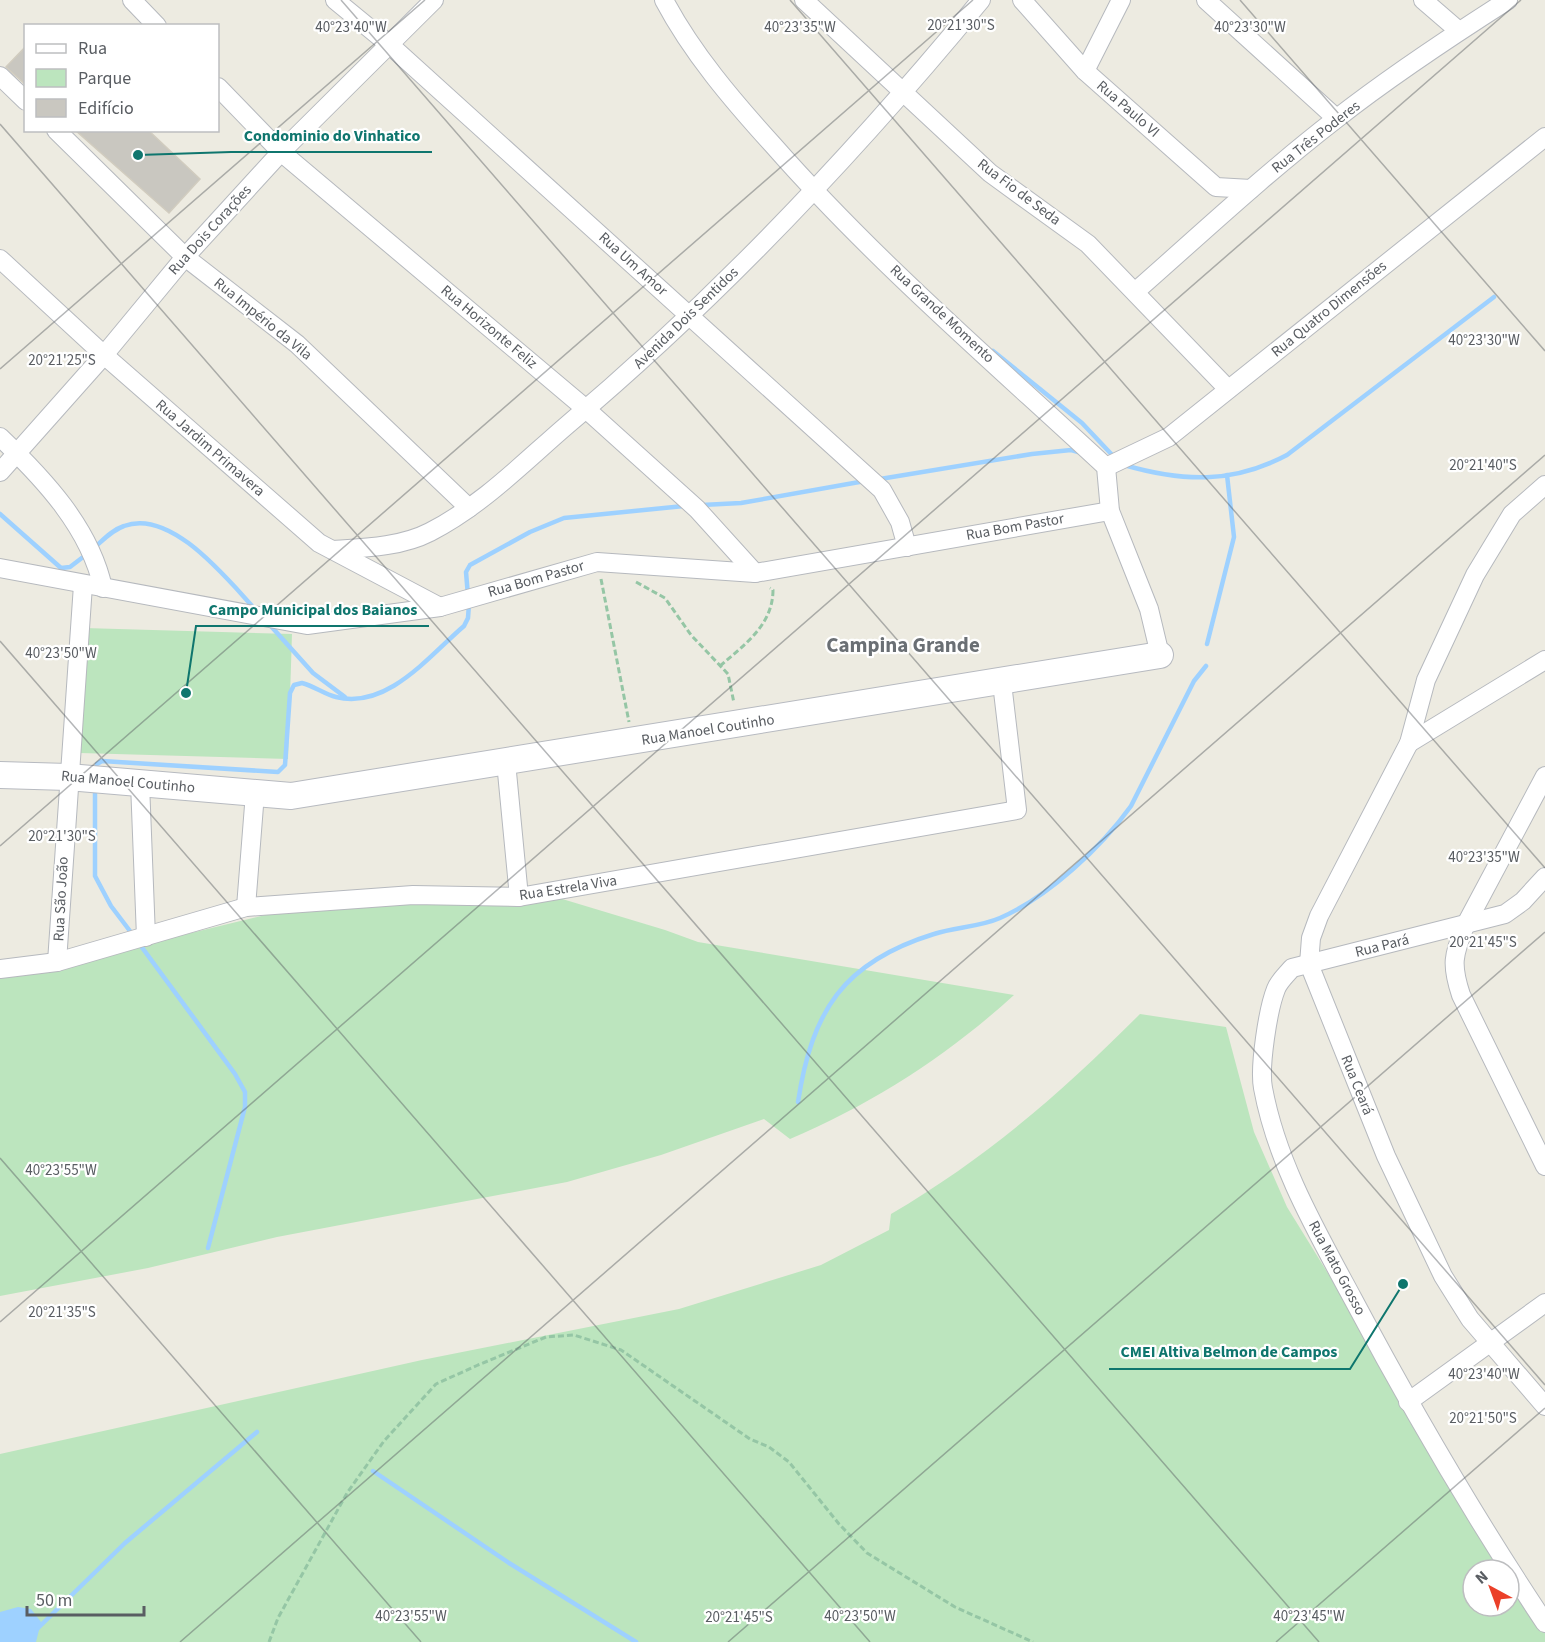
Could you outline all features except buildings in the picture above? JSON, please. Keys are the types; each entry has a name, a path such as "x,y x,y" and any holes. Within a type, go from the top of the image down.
{"street":[{"path":"132,0 155,24"},
{"name":"Rua Um Amor","path":"335,0 391,46 882,490 900,522 907,547"},
{"name":"Rua Dois Corações","path":"0,472 104,355 184,257 281,152 391,46 434,0"},
{"name":"Rua Grande Momento","path":"664,0 677,24 741,109 814,191 1106,467"},
{"name":"Rua Fio de Seda","path":"804,0 905,92 990,174 1088,244 1136,291 1228,389"},
{"name":"Avenida Dois Sentidos","path":"333,550 379,547 428,533 469,508 643,361 814,191 905,92 981,0"},
{"name":"Rua Paulo VI","path":"1022,0 1086,71 1216,187 1251,189"},
{"path":"1086,71 1121,0"},
{"path":"1206,0 1336,118"},
{"path":"1423,0 1459,31"},
{"name":"Rua Três Poderes","path":"1136,291 1251,189 1336,118 1459,31 1508,0"},
{"path":"0,76 24,99"},
{"name":"Rua Horizonte Feliz","path":"219,88 281,152 586,409 697,509 754,573"},
{"name":"Rua Império da Vila","path":"58,132 184,257 297,344 469,508"},
{"name":"Rua Quatro Dimensões","path":"1106,467 1169,437 1545,137"},
{"name":"Rua Jardim Primavera","path":"0,259 104,355 319,543 440,607"},
{"path":"0,437 66,510 86,537 98,562 103,588"},
{"path":"1106,467 1110,511 1149,609 1160,656"},
{"path":"1309,964 1309,950 1319,916 1409,743 1426,680 1476,575 1512,514 1545,485"},
{"name":"Rua Bom Pastor","path":"0,568 307,625 440,607 597,562 754,573 1110,511"},
{"name":"Rua São João","path":"57,962 83,585"},
{"name":"Rua Manoel Coutinho","path":"0,775 69,777 291,796 1160,656"},
{"path":"1409,743 1545,660"},
{"name":"Rua Estrela Viva","path":"0,969 57,962 246,906 413,895 519,897 1017,810 1002,683"},
{"path":"506,762 519,897"},
{"path":"1545,776 1465,926 1454,952 1453,971 1461,995 1545,1166"},
{"path":"140,783 146,937"},
{"path":"246,906 255,793"},
{"name":"Rua Pará","path":"1309,964 1505,914 1523,901 1545,877"},
{"name":"Rua Ceará","path":"1309,964 1386,1156 1443,1276 1470,1319 1545,1406"},
{"name":"Rua Mato Grosso","path":"1309,964 1293,968 1277,987 1268,1019 1262,1085 1276,1142 1312,1223 1408,1402 1505,1563 1545,1623"},
{"path":"1408,1402 1493,1343 1545,1303"}],"path":[{"path":"597,562 633,742"},
{"path":"720,666 756,634 773,606 772,590 754,573"},
{"path":"634,581 665,598 691,635 728,674 734,707 724,727"},
{"path":"269,1642 278,1618 347,1493 384,1441 436,1384 546,1337 574,1335 621,1350 750,1439 770,1447 789,1462 839,1524 867,1553 955,1607 1033,1642"}],"green space":[{"path":"84,628 292,634 288,759 80,753"},
{"path":"559,898 698,942 1014,995 936,1058 880,1094 790,1139 764,1119 661,1155 567,1182 277,1237 148,1268 0,1296 0,975 71,962 290,909"},
{"path":"1140,1014 1226,1027 1254,1132 1287,1207 1504,1558 1461,1558 1461,1618 1521,1618 1521,1586 1545,1627 1545,1642 0,1642 0,1454 422,1360 679,1309 821,1265 889,1230 891,1214 960,1170 992,1146 1081,1071"}],"water":[{"path":"18,1607 31,1609 41,1622 36,1642 0,1642 0,1612"}],"waterway":[{"path":"1124,465 1167,475 1207,477 1247,471 1287,455 1494,297"},
{"path":"993,351 1082,423 1115,458"},
{"path":"880,479 1032,454 1071,450 1082,453"},
{"path":"1207,644 1234,537 1227,475"},
{"path":"702,505 741,503 865,481"},
{"path":"468,596 466,572 470,565 530,532 564,518 684,506"},
{"path":"0,514 61,568 70,567 87,554"},
{"path":"94,548 124,526 142,523 160,527 179,536 197,550 255,609"},
{"path":"96,772 97,764 102,761 278,772 285,765 290,693 294,685 302,683 336,697 355,699 373,696 406,678 464,626 468,618 469,604"},
{"path":"269,624 313,673 345,697"},
{"path":"798,1102 812,1041 823,1016 837,994 855,975 876,959 934,934 1000,918 1036,898 1072,870 1105,838 1131,806 1194,681 1206,666"},
{"path":"95,787 95,876 111,906 133,935"},
{"path":"138,942 235,1074 245,1092 245,1107 208,1248"},
{"path":"36,1630 125,1543 257,1432"},
{"path":"373,1471 509,1563 636,1642"}],"place":[{"name":"Condominio do Vinhatico","path":"138,155"},
{"name":"Campo Municipal dos Baianos","path":"186,693"},
{"name":"CMEI Altiva Belmon de Campos","path":"1403,1284"}],"district":[{"name":"Campina Grande","path":"903,645"}]}
